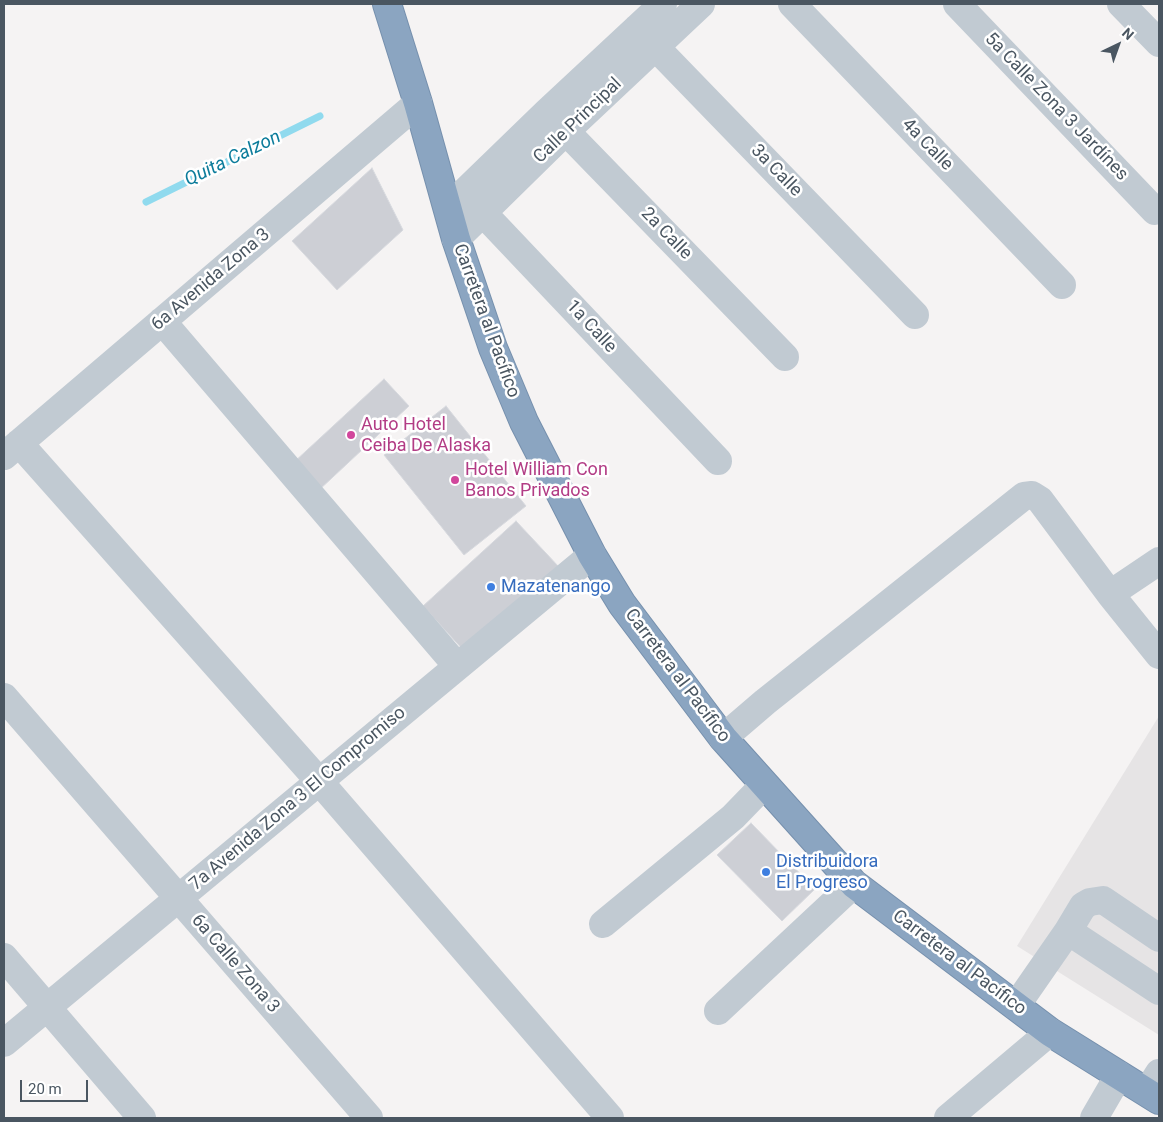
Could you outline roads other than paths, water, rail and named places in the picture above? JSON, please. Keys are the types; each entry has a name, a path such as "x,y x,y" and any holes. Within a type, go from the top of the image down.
{"highway":[{"name":"Carretera al Pacífico","path":"387,4 418,103 456,201 456,239 493,348 524,422 592,555 622,604 723,738 764,786 854,884 1050,1032 1119,1075 1155,1088"}],"street":[{"name":"Calle Principal","path":"456,201 547,112 663,4"},
{"name":"Calle Principal","path":"456,239 566,131 701,4"},
{"name":"4a Calle","path":"792,4 1062,285"},
{"name":"5a Calle Zona 3 Jardínes","path":"957,4 1156,210"},
{"path":"1121,4 1159,43"},
{"name":"3a Calle","path":"637,28 915,315"},
{"name":"6a Avenida Zona 3","path":"11,450 418,103"},
{"name":"2a Calle","path":"547,112 785,357"},
{"name":"1a Calle","path":"456,201 483,213 718,461"},
{"path":"162,321 457,666"},
{"path":"11,450 319,781 610,1118"},
{"path":"723,738 765,702 1024,496 1032,495 1040,500 1110,594 1159,655"},
{"name":"7a Avenida Zona 3 El Compromiso","path":"4,1043 592,555"},
{"path":"1110,594 1159,561"},
{"name":"6a Calle Zona 3","path":"4,697 369,1118"},
{"path":"603,924 733,817 764,786"},
{"path":"718,1012 854,884"},
{"path":"1016,1006 1083,906 1090,902 1103,900 1159,938"},
{"path":"1068,931 1159,991"},
{"path":"4,957 142,1118"},
{"path":"948,1118 1050,1032"},
{"path":"1094,1118 1119,1075"}],"waterway":[{"name":"Quita Calzon","path":"146,202 320,116"}],"place":[{"name":"Auto Hotel Ceiba De Alaska","path":"351,435"},
{"name":"Hotel William Con Banos Privados","path":"455,480"},
{"name":"Mazatenango","path":"491,587"},
{"name":"Distribuidora El Progreso","path":"766,872"}]}
